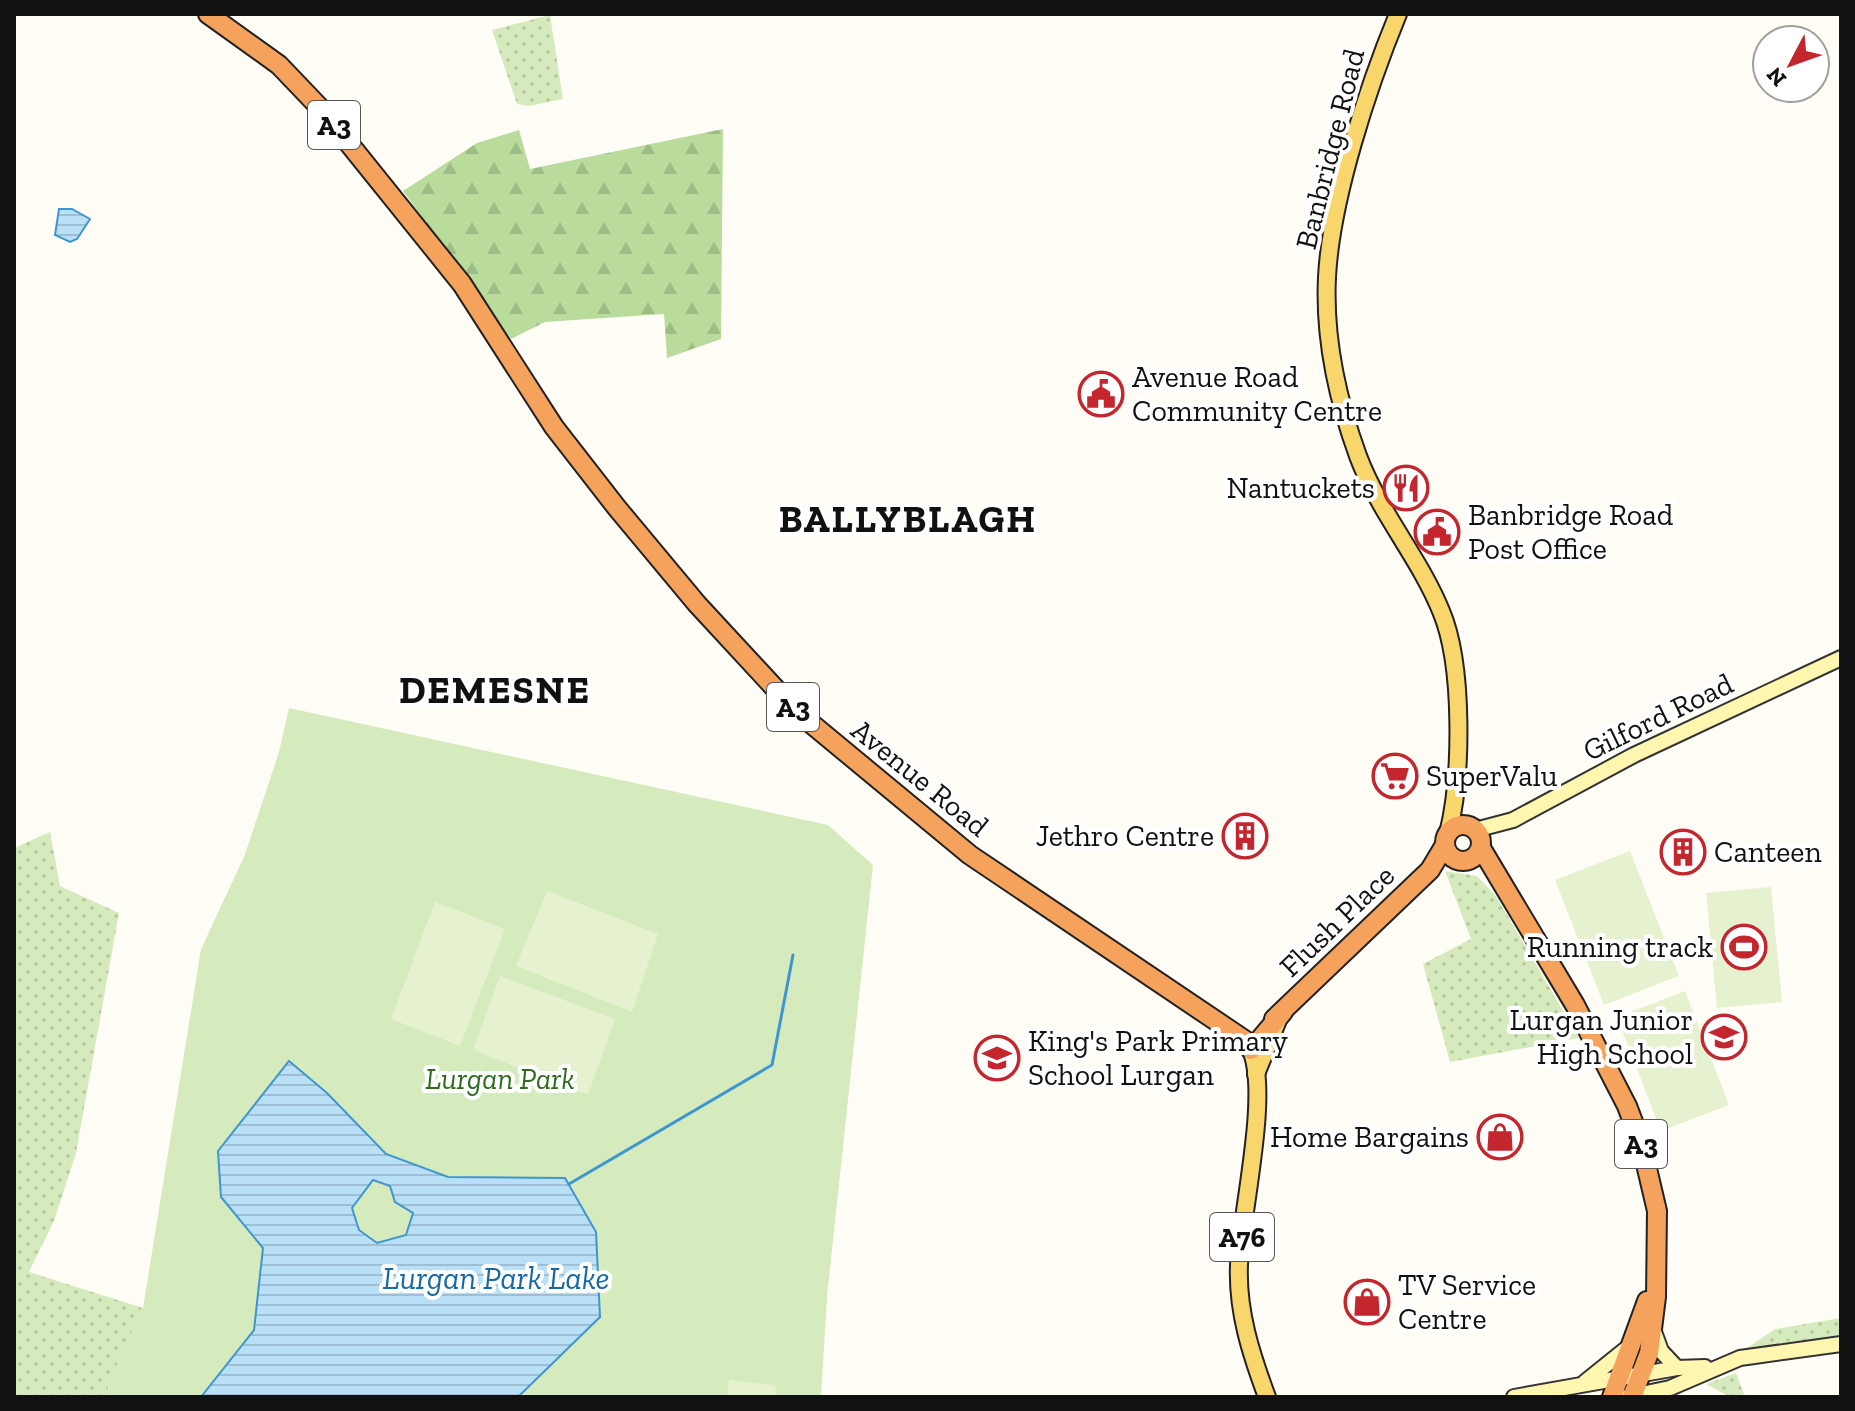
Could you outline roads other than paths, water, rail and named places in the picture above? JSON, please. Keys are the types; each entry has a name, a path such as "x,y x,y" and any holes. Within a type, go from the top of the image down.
{"highway":[{"name":"Avenue Road","path":"214,16 279,65 309,96 440,255 546,415 608,496 697,604 808,722 924,821 1014,888 1125,957 1248,1045"},
{"name":"Flush Place","path":"1248,1045 1430,870 1465,843"},
{"name":"A3","path":"1465,843 1494,876 1575,1005 1627,1106 1641,1143 1657,1211 1656,1297 1653,1328 1627,1389"},
{"name":"A3","path":"1627,1389 1635,1342 1655,1272"},
{"path":"1627,1389 1656,1297"}],"main road":[{"name":"Banbridge Road","path":"1398,14 1363,110 1338,211 1329,257 1327,306 1331,352 1357,454 1375,495 1441,610 1449,633 1456,682 1455,802 1465,843"},
{"path":"1256,1074 1281,1015"},
{"name":"A76","path":"1248,1045 1256,1074 1238,1282 1247,1341 1267,1397"}],"street":[{"name":"Gilford Road","path":"1465,843 1634,755 1841,658"},
{"path":"1653,1328 1661,1351 1677,1368"},
{"path":"1581,1385 1635,1342"},
{"path":"1543,1397 1627,1389 1777,1351 1841,1344"},
{"path":"1627,1389 1677,1368 1708,1369"},
{"path":"1520,1397 1581,1385 1664,1392 1708,1369"}],"water":[{"path":"59,209 72,209 90,219 77,239 70,242 55,235"},
{"name":"Lurgan Park Lake","path":"289,1061 327,1093 386,1154 448,1177 565,1178 596,1232 600,1317 518,1397 201,1397 254,1330 263,1248 221,1197 218,1151","holes":["373,1180 390,1186 395,1202 413,1213 406,1235 377,1243 359,1230 352,1208"]}],"waterway":[{"path":"569,1184 772,1065 793,955"}],"place":[{"name":"Avenue Road Community Centre","path":"1101,394"},
{"name":"Nantuckets","path":"1406,488"},
{"name":"Banbridge Road Post Office","path":"1437,532"},
{"name":"SuperValu","path":"1395,776"},
{"name":"Jethro Centre","path":"1245,836"},
{"name":"Canteen","path":"1683,852"},
{"name":"Running track","path":"1744,947"},
{"name":"Lurgan Junior High School","path":"1724,1037"},
{"name":"King's Park Primary School Lurgan","path":"997,1058"},
{"name":"Home Bargains","path":"1500,1137"},
{"name":"TV Service Centre","path":"1367,1302"}],"district":[{"name":"BALLYBLAGH","path":"908,519"},
{"name":"DEMESNE","path":"495,690"}],"park label":[{"name":"Lurgan Park","path":"500,1079"}]}
